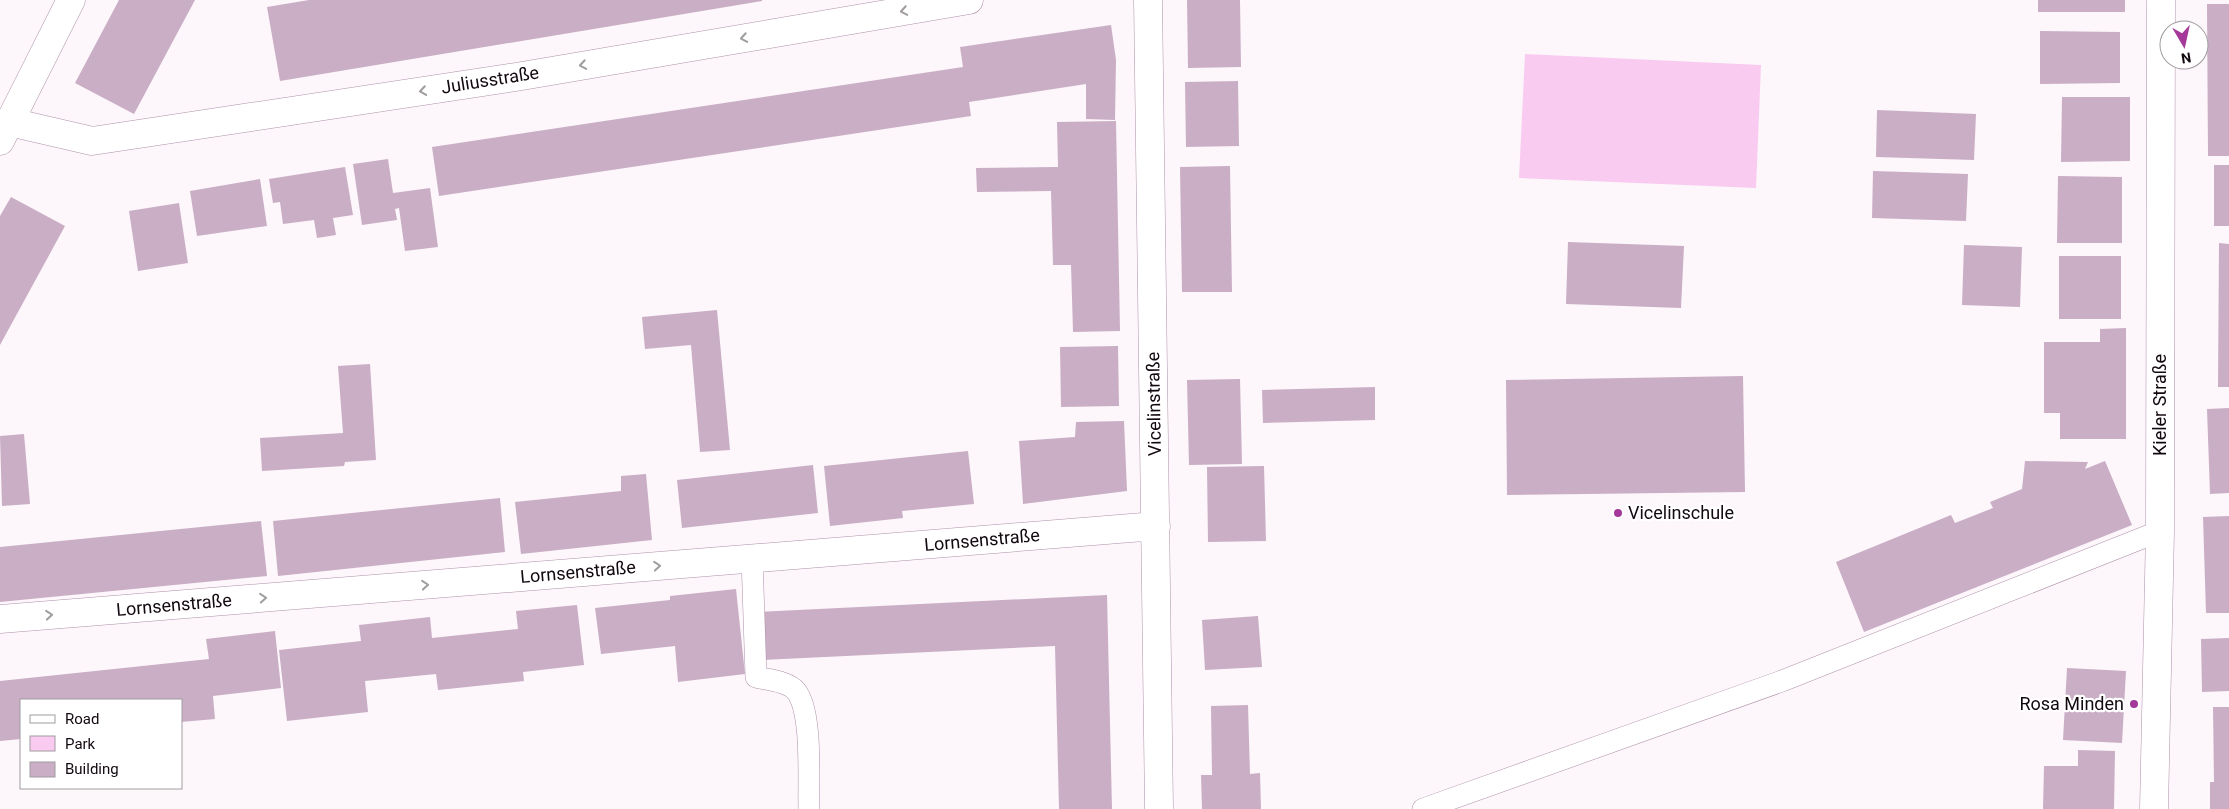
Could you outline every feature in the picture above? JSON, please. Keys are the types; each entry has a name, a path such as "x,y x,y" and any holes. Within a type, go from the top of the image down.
{"street":[{"path":"5,132 71,0"},
{"name":"Juliusstraße","path":"5,132 92,141 516,77 969,0"},
{"name":"Vicelinstraße","path":"1148,0 1159,809"},
{"name":"Kieler Straße","path":"2154,809 2160,531 2161,0"},
{"name":"Lornsenstraße","path":"0,619 1156,526"}],"lane":[{"path":"1423,809 1782,681 2160,531"},
{"path":"752,558 756,677 781,683 796,691 807,720 808,809"}],"green space":[{"path":"1525,54 1761,65 1756,188 1519,178"}],"building":[{"path":"119,0 195,0 134,114 75,83"},
{"path":"309,0 762,1 280,81 267,7"},
{"path":"1187,0 1240,0 1241,67 1188,68"},
{"path":"2038,0 2125,0 2125,12 2038,12"},
{"path":"2207,4 2229,4 2229,156 2208,156 2209,20 2207,20"},
{"path":"1111,25 1116,60 1115,120 1086,119 1086,84 969,102 971,116 439,196 432,147 963,67 960,47"},
{"path":"2040,31 2120,32 2120,83 2040,84"},
{"path":"1238,81 1239,146 1186,147 1185,82"},
{"path":"2062,97 2130,97 2130,161 2061,162"},
{"path":"1877,110 1976,114 1974,160 1876,157"},
{"path":"1116,121 1120,331 1073,332 1071,265 1053,265 1051,191 977,192 976,168 1058,167 1057,122"},
{"path":"388,159 393,193 430,188 438,247 405,251 399,208 395,209 397,220 362,225 353,164"},
{"path":"2214,165 2229,165 2229,226 2214,226"},
{"path":"1230,166 1232,292 1182,292 1180,167"},
{"path":"345,167 353,215 333,218 336,235 317,238 314,220 283,224 280,202 273,203 269,179"},
{"path":"1873,171 1968,174 1966,221 1872,218"},
{"path":"2058,176 2122,177 2122,243 2057,243"},
{"path":"260,179 267,226 197,236 190,191"},
{"path":"11,197 65,226 0,345 0,216"},
{"path":"179,203 188,263 138,271 129,211"},
{"path":"1568,242 1684,246 1681,308 1566,304"},
{"path":"2219,243 2229,244 2229,387 2218,387"},
{"path":"1964,245 2022,247 2020,307 1962,305"},
{"path":"2059,256 2121,256 2121,319 2059,319"},
{"path":"717,310 730,450 700,452 691,345 645,349 642,317"},
{"path":"2126,328 2126,439 2060,439 2060,413 2044,413 2044,342 2100,342 2100,329"},
{"path":"1118,346 1119,406 1061,407 1060,347"},
{"path":"370,364 376,460 345,462 344,466 262,471 260,438 343,433 338,366"},
{"path":"1743,376 1745,492 1507,495 1506,380"},
{"path":"1240,379 1242,464 1189,465 1187,380"},
{"path":"1375,387 1375,420 1263,423 1262,390"},
{"path":"2229,408 2229,493 2210,494 2207,409"},
{"path":"1124,421 1127,491 1023,504 1019,441 1075,437 1076,422"},
{"path":"24,434 30,504 2,506 0,436"},
{"path":"968,451 974,504 902,511 903,518 830,526 824,466"},
{"path":"2025,461 2088,462 2085,469 2105,461 2132,525 1864,632 1836,562 1951,515 1955,523 1993,508 1990,502 2022,489"},
{"path":"813,465 818,513 682,528 677,480"},
{"path":"1264,466 1266,541 1208,542 1207,467"},
{"path":"646,474 652,540 521,554 515,502 621,491 621,476"},
{"path":"500,498 505,552 278,576 273,521"},
{"path":"2229,516 2229,613 2206,613 2203,517"},
{"path":"261,521 267,576 0,602 0,547"},
{"path":"736,589 745,674 678,682 675,646 601,654 595,608 670,600 670,596"},
{"path":"1107,595 1112,809 1059,809 1055,646 762,660 759,612"},
{"path":"577,605 584,665 523,672 524,681 438,690 436,674 365,681 368,712 287,721 279,650 361,641 359,625 430,617 432,638 518,629 516,611"},
{"path":"1258,616 1262,667 1205,670 1202,620"},
{"path":"275,631 281,688 213,696 215,719 182,722 182,699 20,699 20,739 0,741 0,681 209,659 206,639"},
{"path":"2229,638 2229,691 2202,692 2201,639"},
{"path":"2067,668 2126,671 2122,743 2063,740"},
{"path":"1248,705 1250,774 1260,773 1261,809 1202,809 1201,775 1212,775 1211,706"},
{"path":"2213,707 2229,707 2229,809 2210,809 2210,782 2214,782"},
{"path":"2078,750 2115,751 2114,809 2043,809 2044,766 2078,766"}],"place":[{"name":"Vicelinschule","path":"1618,513"},
{"name":"Rosa Minden","path":"2134,704"}]}
